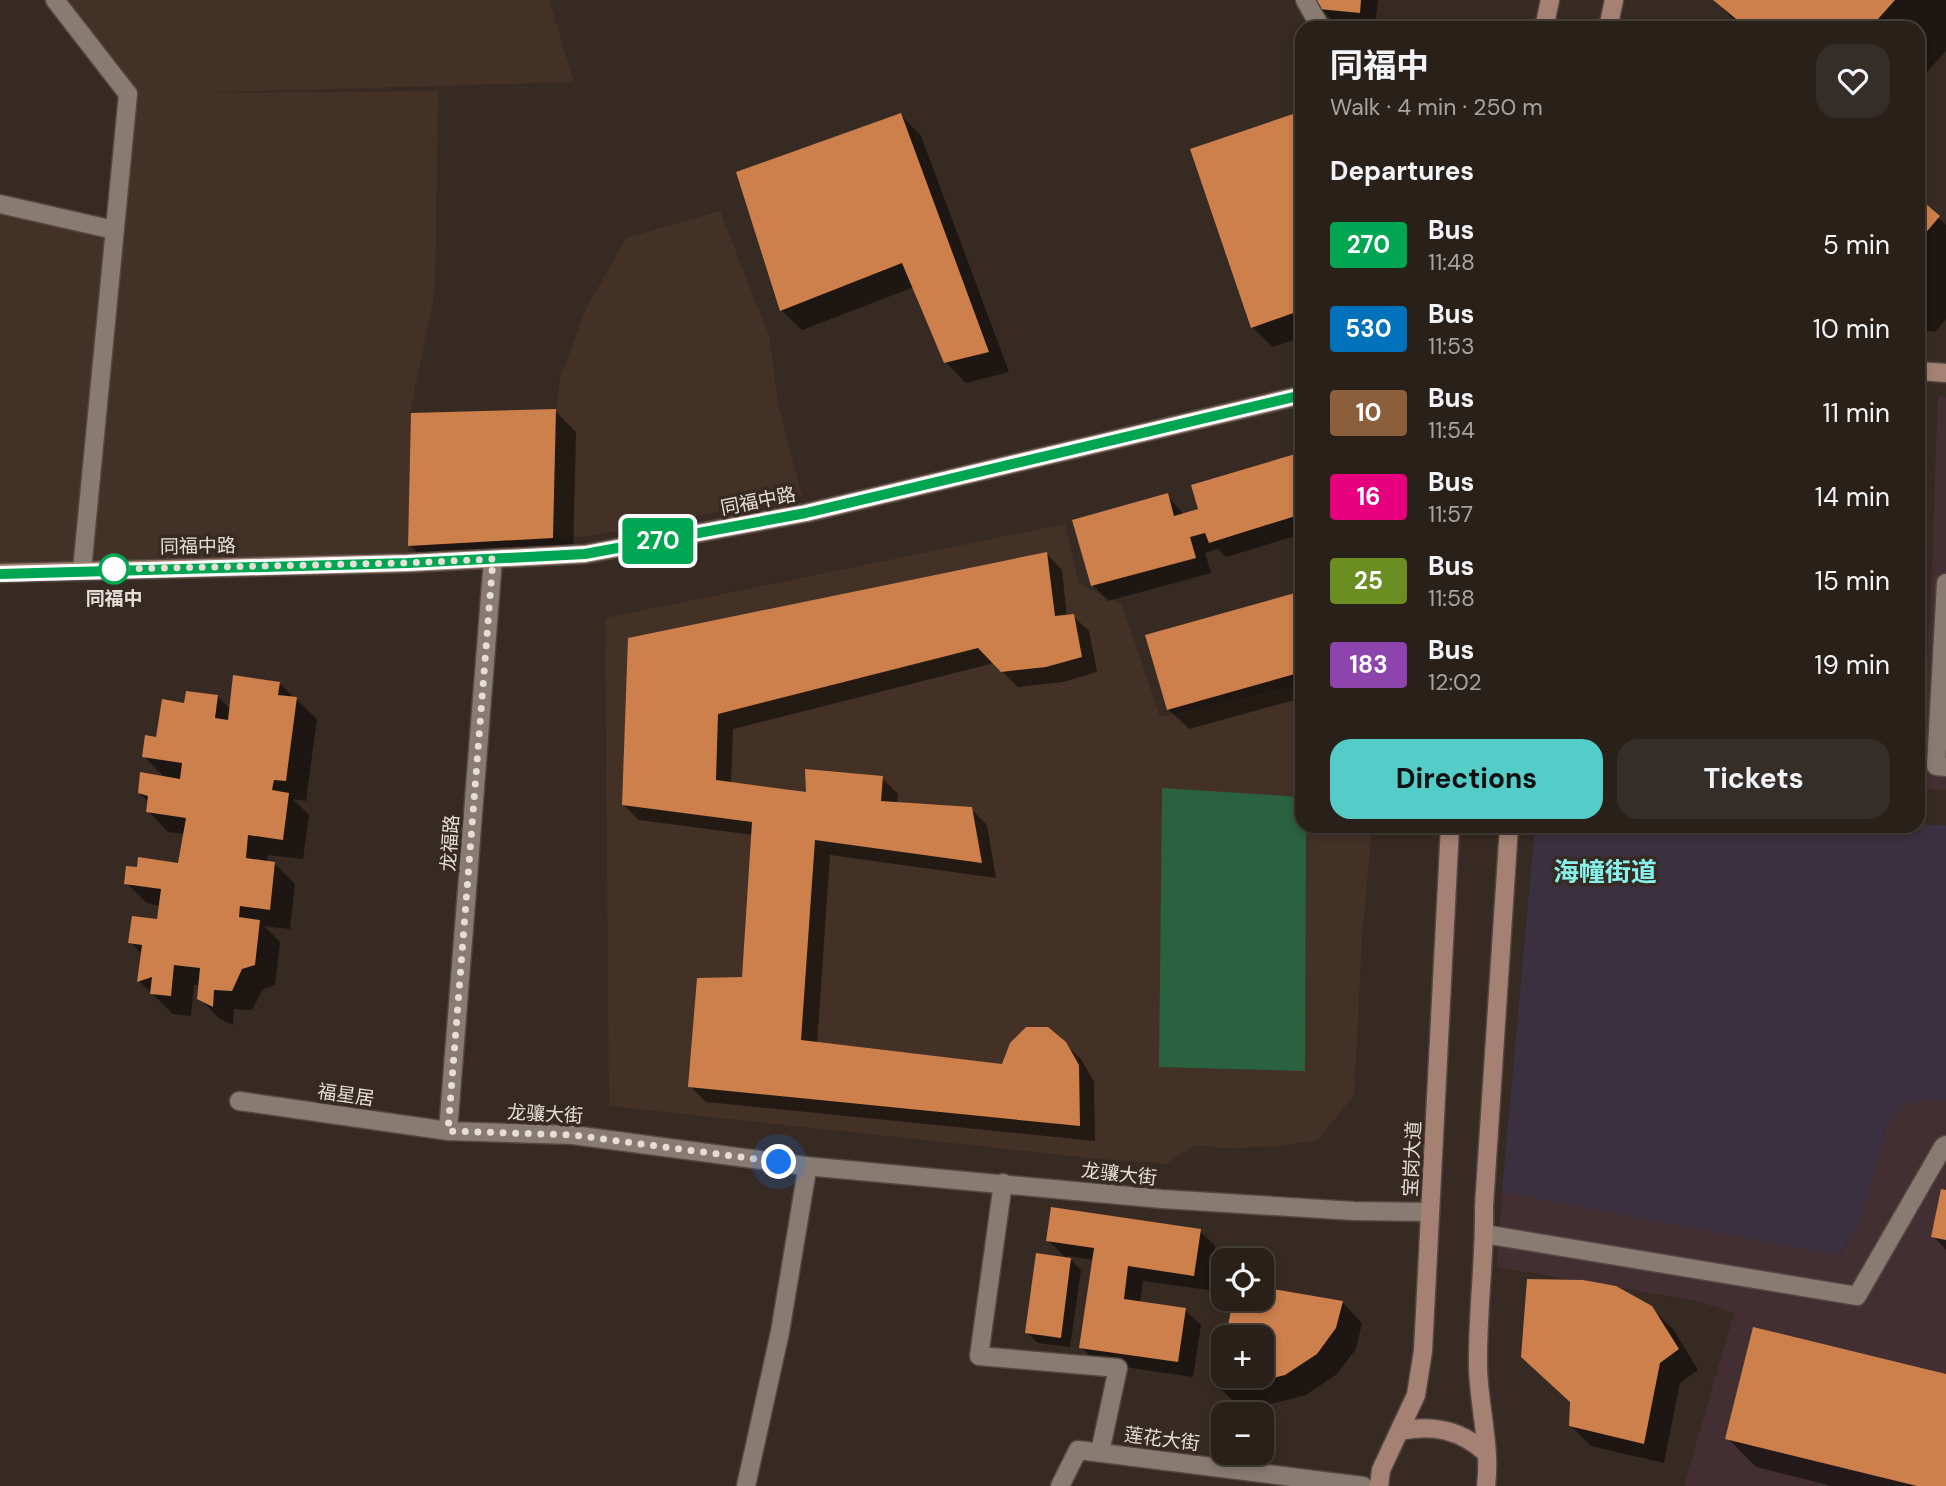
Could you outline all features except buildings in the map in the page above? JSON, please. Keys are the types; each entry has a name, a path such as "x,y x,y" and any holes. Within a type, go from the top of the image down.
{"main road":[{"path":"1546,21 1550,0"},
{"path":"1610,21 1614,0"},
{"path":"1925,372 1946,373"},
{"name":"同福中路","path":"0,573 408,563 585,554 806,513 1295,397"},
{"name":"宝岗大道","path":"1379,1486 1381,1470 1416,1395 1423,1350 1450,833"},
{"path":"1486,1486 1486,1453 1478,1369 1484,1206 1509,833"},
{"path":"1400,1431 1418,1427 1447,1429 1473,1441 1486,1453"}],"street":[{"path":"55,0 128,94 82,570"},
{"path":"1306,0 1317,21"},
{"path":"0,204 114,230"},
{"name":"龙福路","path":"448,1131 493,559"},
{"path":"1946,583 1936,766 1946,767"},
{"name":"福星居","path":"239,1101 448,1131"},
{"name":"龙骧大街","path":"448,1131 573,1135 805,1166 1162,1199 1354,1211 1430,1212"},
{"path":"1484,1234 1857,1296 1946,1145"},
{"path":"746,1486 779,1332 806,1176 805,1166"},
{"path":"1003,1183 979,1356 1118,1368 1100,1452"},
{"name":"莲花大街","path":"1060,1486 1078,1450 1363,1486"}],"shaded area":[{"path":"65,0 549,0 574,82 192,93 438,91 435,292 411,407 408,563 0,575 0,204 114,230 128,94"},
{"path":"720,211 769,336 779,408 802,496 588,536 553,538 556,409 560,379 586,309 626,238"},
{"path":"1938,396 1946,397 1946,790 1925,788 1925,690"},
{"path":"1065,524 1079,584 1122,605 1160,717 1295,686 1295,833 1371,833 1362,937 1354,1095 1318,1140 1271,1147 1222,1148 1195,1145 1166,1164 609,1106 605,618"},
{"path":"1925,824 1946,825 1946,1101 1923,1100 1887,1126 1860,1222 1839,1256 1502,1192 1534,833 1925,833"},
{"path":"1923,1100 1946,1101 1946,1486 1684,1486 1734,1313 1697,1301 1497,1267 1502,1192 1839,1256 1860,1222 1887,1126 1904,1106"}],"green space":[{"path":"1162,788 1295,797 1295,833 1306,833 1305,1071 1159,1067"}],"bus line":[{"name":"270","path":"0,574 408,563 585,554 806,513 1295,397"}],"place":[{"name":"同福中","path":"114,569"}],"district":[{"name":"海幢街道","path":"1605,872"}],"route":[{"path":"114,569 493,559 448,1131 573,1135 779,1162"}]}
